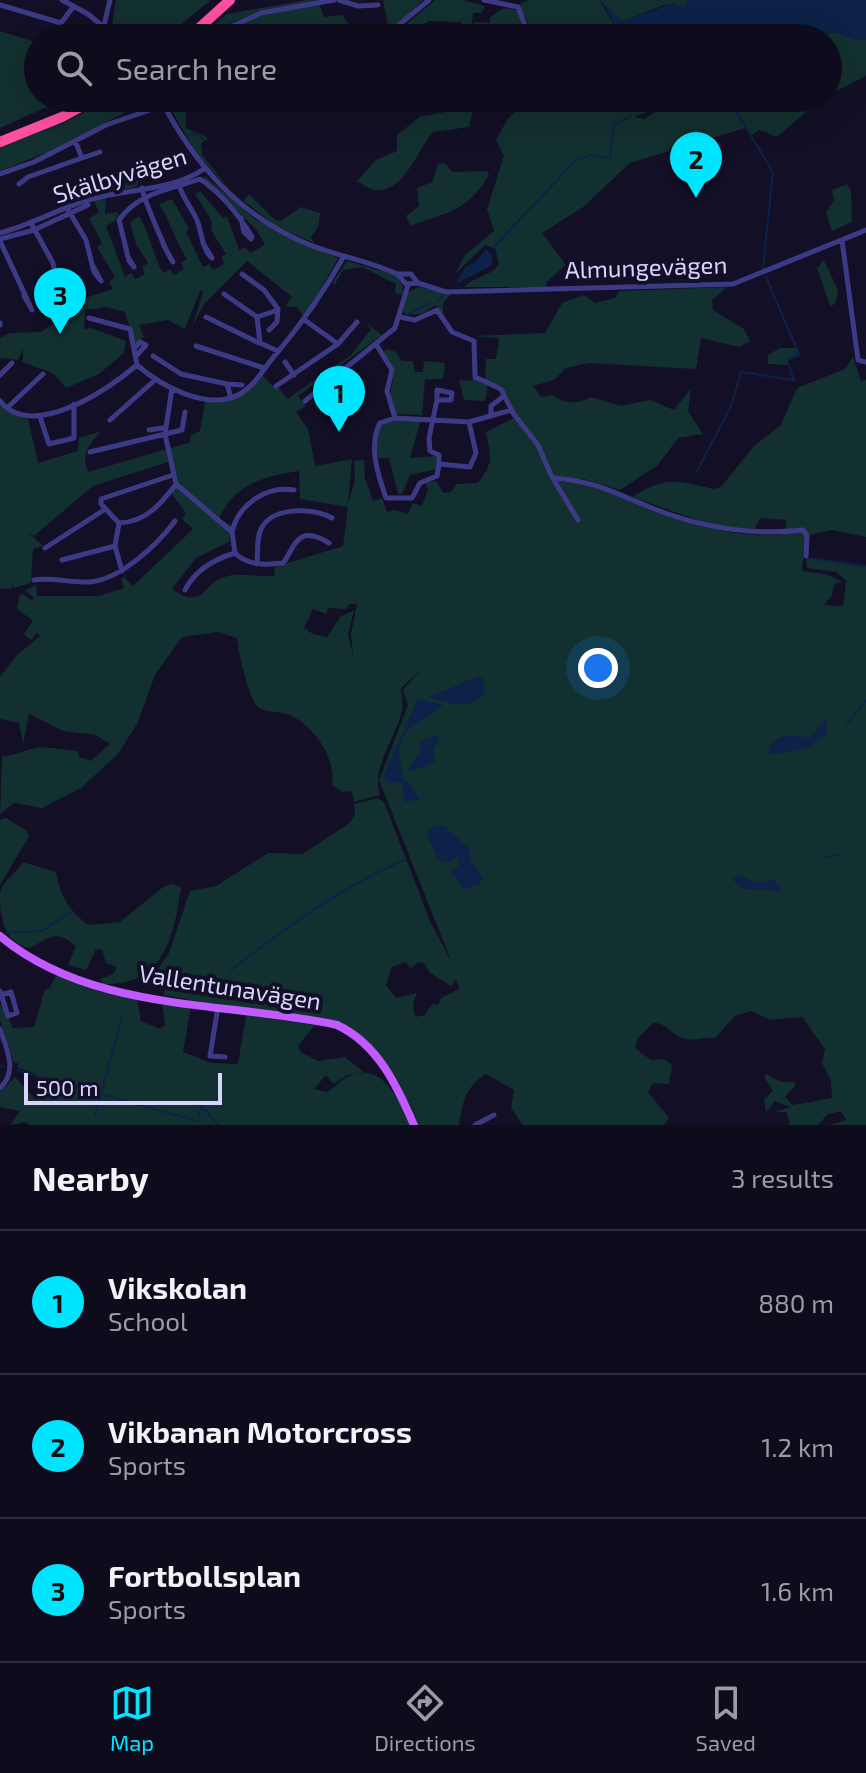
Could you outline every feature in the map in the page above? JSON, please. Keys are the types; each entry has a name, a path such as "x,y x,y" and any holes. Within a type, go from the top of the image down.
{"highway":[{"path":"194,24 221,0"},
{"path":"203,24 230,0"},
{"path":"0,135 53,112"},
{"path":"0,142 71,112"}],"main road":[{"name":"Vallentunavägen","path":"0,936 35,960 99,987 324,1022 352,1032 375,1053 414,1125"}],"street":[{"path":"62,0 102,24"},
{"path":"104,24 110,0"},
{"path":"237,24 261,13 337,0 358,6 378,5"},
{"path":"400,24 429,0"},
{"path":"484,0 518,7 524,24"},
{"path":"0,5 61,23 74,6"},
{"path":"0,174 136,112"},
{"name":"Almungevägen","path":"169,112 204,168 261,219 303,242 410,281 452,292 733,284 866,230"},
{"path":"75,141 82,158"},
{"path":"19,184 28,177 100,152"},
{"name":"Skälbyvägen","path":"68,210 142,188 179,184 204,168"},
{"path":"128,257 119,220 143,199 179,184 200,179 241,218"},
{"path":"179,184 197,219 203,243"},
{"path":"142,188 143,199 158,225 164,246"},
{"path":"24,296 19,277 0,240 68,210 88,205"},
{"path":"68,210 86,240 93,266"},
{"path":"33,227 53,263 58,280"},
{"name":"Skälbyvägen","path":"0,233 33,227"},
{"path":"842,240 858,360 866,362"},
{"path":"89,318 130,329 137,365 155,380 203,397 231,398 249,387 306,321 344,256"},
{"path":"242,274 264,290 278,310 277,322 269,330"},
{"path":"305,401 395,328 410,281"},
{"path":"224,294 257,317 260,343"},
{"path":"400,317 415,320 435,309 452,332 477,345 475,377 497,385 511,410 538,445 578,520"},
{"path":"257,317 278,310"},
{"path":"206,317 278,351"},
{"path":"306,321 338,344"},
{"path":"276,386 338,344 357,322"},
{"path":"376,344 392,370 387,391 395,418"},
{"path":"196,346 264,368"},
{"path":"153,356 181,374 242,385"},
{"path":"285,362 294,375"},
{"path":"0,375 12,363"},
{"path":"0,401 23,416 40,417 106,390 137,365"},
{"path":"7,408 43,374"},
{"path":"110,420 155,380"},
{"path":"227,384 231,398"},
{"path":"172,388 164,431 176,484 180,491 232,532"},
{"path":"491,416 490,408 504,396"},
{"path":"437,400 434,420 429,448 439,455 436,478 420,483 412,498 386,498 377,470 374,437 380,423 395,418 434,420 469,422 511,410"},
{"path":"40,417 49,444 74,438 74,404"},
{"path":"149,430 182,430 185,412"},
{"path":"439,464 470,467 476,453 469,422"},
{"path":"90,452 164,431"},
{"path":"119,523 104,510 100,501 170,476"},
{"path":"553,478 583,480 617,490 644,505 709,527 803,530 807,536 806,556"},
{"path":"119,523 149,514 176,484"},
{"path":"235,553 232,532 236,517 249,503 273,491 294,490"},
{"path":"45,548 104,510"},
{"path":"257,564 261,529 268,520 289,512 307,511 332,518"},
{"path":"34,580 90,582 122,571 175,521"},
{"path":"119,523 115,546 122,571"},
{"path":"235,553 257,564 286,563 288,549 296,540 315,538 329,543"},
{"path":"62,560 115,546"},
{"path":"185,590 203,568 235,553"},
{"path":"11,992 17,1013 8,1016 1,993 11,992"},
{"path":"218,1007 210,1056 225,1057"},
{"path":"0,1029 9,1056 10,1075 0,1088"},
{"path":"0,1059 9,1056"},
{"path":"475,1125 494,1115"}],"green space":[{"path":"116,0 211,0 181,24 112,24"},
{"path":"306,0 327,0 262,11 228,24 215,24 227,14"},
{"path":"383,0 423,0 400,22 388,24"},
{"path":"435,0 463,0 485,6 482,13 473,13 472,24 429,21 407,24"},
{"path":"530,0 599,0 614,24 528,24 520,8 521,3"},
{"path":"600,0 688,0 684,8 664,5 622,22"},
{"path":"319,4 324,17 342,15 349,24 241,24 259,16"},
{"path":"504,8 518,10 521,24 474,24 490,23 490,17"},
{"path":"0,31 24,39 24,112 36,112 0,128"},
{"path":"842,35 857,40 866,39 866,76 842,88"},
{"path":"85,112 126,112 48,152 0,171 0,147"},
{"path":"172,112 186,112 186,128 208,138 201,143 202,155 233,193 197,154"},
{"path":"473,112 469,127 433,132 410,168 394,185 373,189 357,181 376,160 397,151 397,135 421,116"},
{"path":"515,112 648,112 634,117 645,119 654,112 806,112 777,137 760,130 750,136 745,128 630,163 582,208 542,233 566,265 546,282 546,287 464,287 499,264 495,248 485,245 455,274 465,255 494,231 487,209 504,156 496,140"},
{"path":"445,163 452,172 487,171 489,175 481,188 455,210 410,226 406,216 419,206 417,188 432,182 438,164"},
{"path":"138,175 140,180 136,187 89,196 62,207 67,199"},
{"path":"205,176 256,220 338,258 305,318 297,307 285,306 292,297 247,261 204,304 192,327 203,292 200,291 185,329 168,320 139,325 144,337 135,344 125,312 106,307 85,310 84,329 91,328 126,341 124,353 99,374 66,388 54,374 21,361 23,349 18,360 0,358 0,338 10,333 40,332 85,307 85,298 113,289 109,282 115,277 97,247 102,243 89,218 99,213 94,201 106,198 105,214 118,212 116,220 106,226 125,277 131,273 135,279 145,274 142,267 148,263 136,244 130,223 139,216 163,273 170,269 174,275 184,269 181,263 187,259 159,204 172,199 189,229 186,232 203,267 209,264 213,270 224,264 221,257 226,254 211,230 212,221 195,194 200,191 223,218 227,216 239,250 246,247 250,253 265,245 256,229 204,179"},
{"path":"847,184 851,191 852,222 832,231 826,212 834,201 832,190"},
{"path":"249,194 274,219 281,221 301,207 320,213 318,227 311,237 314,243 276,226 237,196 244,201"},
{"path":"824,260 838,290 835,304 830,306 817,268"},
{"path":"347,261 395,275 403,286 402,295 395,293 396,284 362,267 343,270 334,286 333,282"},
{"path":"418,287 451,294 443,303 443,316 436,305 421,314 406,315 403,312 408,292"},
{"path":"727,287 712,300 713,310 744,329 750,341 739,347 701,338 696,369 589,363 566,368 554,380 533,386 541,397 553,395 566,402 591,397 621,406 650,400 674,410 691,388 688,411 703,434 678,438 658,465 620,490 584,479 552,478 576,521 579,519 558,481 591,486 658,513 719,530 762,535 800,531 805,537 802,571 826,574 843,582 834,584 832,595 824,605 843,606 846,581 837,572 807,568 806,558 866,567 866,1125 830,1125 846,1120 841,1111 827,1115 818,1125 788,1125 790,1122 786,1112 775,1112 790,1107 775,1101 766,1112 764,1099 773,1091 764,1077 767,1074 781,1082 794,1082 796,1085 785,1097 793,1105 832,1098 831,1081 822,1063 825,1049 802,1017 771,1020 751,1011 735,1016 715,1038 694,1039 682,1038 661,1024 653,1023 638,1038 635,1048 651,1060 664,1059 672,1065 669,1084 653,1083 648,1092 669,1118 664,1125 523,1125 511,1108 514,1090 486,1074 466,1096 459,1125 419,1125 410,1104 354,1030 164,995 166,980 151,979 169,953 190,891 216,886 268,853 302,854 350,823 355,814 354,804 378,798 384,802 430,921 452,963 379,780 408,705 403,690 421,670 400,689 403,701 401,714 380,768 378,781 380,795 354,802 352,791 342,792 332,785 327,754 307,726 289,715 262,710 255,704 237,638 218,632 182,637 155,675 137,724 118,754 81,788 42,808 14,803 0,814 2,756 46,747 78,751 79,757 91,761 110,744 96,735 63,731 29,714 23,744 19,723 0,719 0,677 16,656 40,636 37,633 31,640 24,634 33,621 17,609 19,596 23,594 32,601 34,598 25,590 36,585 37,596 99,596 124,588 121,578 124,577 133,586 193,529 182,519 186,513 169,490 174,483 168,462 93,486 34,536 27,531 43,546 33,549 31,583 14,588 12,583 12,588 0,589 0,403 6,411 28,419 38,463 78,451 79,438 101,431 87,450 85,460 88,472 191,442 190,436 200,431 205,401 246,393 263,376 287,399 351,355 371,329 365,322 382,335 298,396 306,406 296,412 308,429 315,466 352,459 348,504 355,480 354,461 364,459 365,478 373,501 382,498 387,512 395,510 408,514 413,503 422,506 428,490 425,483 436,481 443,493 451,492 456,484 478,483 489,464 486,432 514,418 502,386 485,381 486,359 496,359 499,338 472,336 545,333 562,303 584,295 595,303 615,298 619,291","holes":["299,471 300,499 348,507 343,546 275,567 274,576 239,575 219,579 197,597 191,598 172,589 196,558 229,542 231,525 219,519 233,497 262,479","349,604 357,604 351,634 353,655 348,635 354,610 340,617 327,637 304,628 313,609 326,614 328,608 346,609","406,962 410,969 419,962 424,963 429,972 451,986 456,979 459,989 441,998 438,1005 432,1004 425,1015 415,1017 413,1004 417,993 396,998 386,985 392,967"]},
{"path":"780,348 795,348 799,356 788,361 788,365 768,364 768,355"},
{"path":"387,349 396,352 402,361 413,361 415,372 423,372 424,361 445,363 443,379 425,379 422,415 396,414 390,398 394,370 383,352"},
{"path":"853,357 861,381 866,380 866,537 832,530 808,535 806,531 785,531 786,520 760,518 754,530 720,528 632,497 663,483 714,489 721,487 754,446 781,425 797,388 845,369"},
{"path":"473,377 488,384 485,401 464,400 459,380 472,381"},
{"path":"396,419 421,419 410,458 437,456 437,469 410,475 402,494 398,494 389,458 378,458 376,437 380,426"},
{"path":"6,818 27,831 29,836 0,885 0,820"},
{"path":"23,862 56,872 66,902 88,925 120,922 163,887 171,884 181,887 174,924 162,955 140,977 103,984 100,979 113,974 117,967 106,963 102,950 96,949 86,970 68,965 76,946 62,937 52,937 29,948 20,945 5,927 0,893"},
{"path":"57,973 99,991 137,999 141,1021 160,1029 165,1025 162,1002 191,1006 183,1052 211,1063 238,1064 246,1015 315,1025 298,1046 301,1052 318,1061 345,1057 364,1073 380,1078 395,1095 412,1125 29,1125 25,1122 10,1125 20,1111 0,1107 0,1092 15,1077 35,1099 43,1091 37,1074 18,1068 18,1063 14,1063 0,1020 0,1006 2,1003 13,1028 34,1027 45,989 50,988","holes":["356,1074 326,1092 314,1089 326,1075 333,1084 347,1075"]}],"water":[{"path":"600,0 622,22 673,3 683,8 688,0 866,0 866,39 857,40 842,35 842,24 614,24"},
{"path":"486,249 492,254 492,265 456,284 465,267 474,263"},
{"path":"479,676 483,679 485,692 473,702 459,704 429,697"},
{"path":"418,699 443,705 411,728 402,740 399,754 403,781 409,782 420,799 405,802 402,782 384,784 390,781 384,779 384,774"},
{"path":"827,717 827,733 810,747 770,755 768,748 777,739 792,735 809,738"},
{"path":"437,735 440,740 433,749 436,761 422,768 417,766 416,771 407,770 420,753 421,741"},
{"path":"444,826 469,848 471,860 483,878 479,884 463,889 451,872 459,865 458,857 446,863 438,860 427,835 430,828"},
{"path":"739,875 758,883 774,880 782,891 742,889 732,879"}],"waterway":[{"path":"737,112 773,172 763,268"},
{"path":"493,248 576,160 592,155 610,158 614,125 631,116"},
{"path":"186,136 195,134 203,139"},
{"path":"696,473 731,406 741,372 794,380 787,360 799,354 766,277"},
{"path":"438,301 444,295"},
{"path":"409,314 428,303"},
{"path":"809,558 866,566"},
{"path":"846,726 866,700"},
{"path":"825,858 838,854"},
{"path":"230,971 335,896 404,860"},
{"path":"6,933 42,931 71,912"},
{"path":"95,1115 122,1018"},
{"path":"0,1066 5,1067"},
{"path":"17,1070 197,1121 200,1110"},
{"path":"201,1106 215,1121"}],"place":[{"name":"Vikbanan Motorcross","path":"696,198"},
{"name":"Fortbollsplan","path":"60,334"},
{"name":"Vikskolan","path":"339,432"}]}
